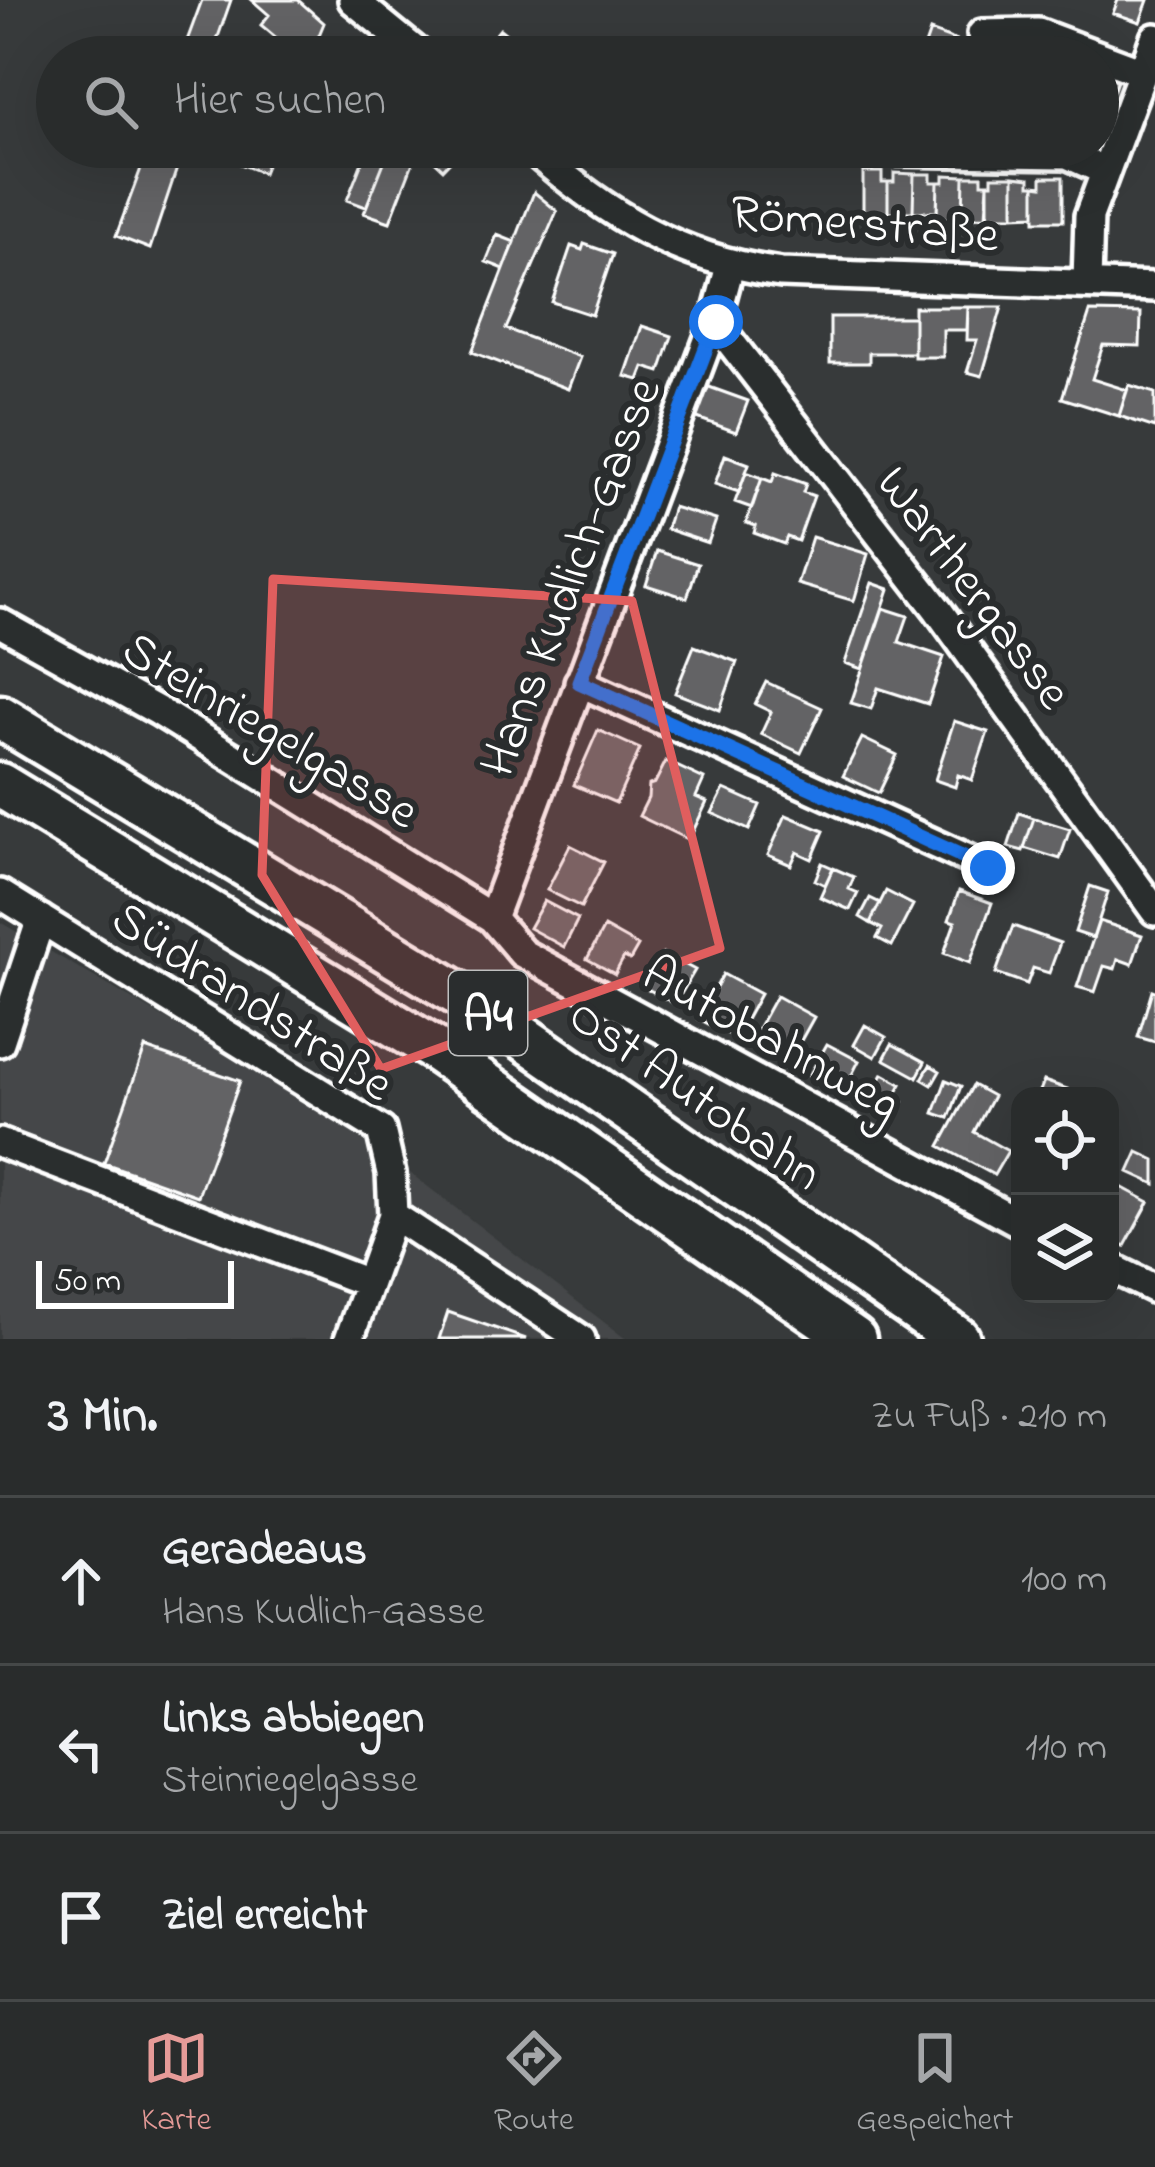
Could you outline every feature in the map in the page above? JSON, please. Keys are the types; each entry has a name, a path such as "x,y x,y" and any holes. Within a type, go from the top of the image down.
{"highway":[{"name":"Ost Autobahn","path":"0,717 475,1004 958,1339"},
{"name":"A4","path":"0,785 436,1050 854,1339"}],"street":[{"path":"353,0 397,36"},
{"path":"982,34 1046,36"},
{"path":"1119,135 1155,38"},
{"path":"1119,63 1142,72"},
{"name":"Römerstraße","path":"553,168 581,193 659,240 730,266 781,273 1155,286"},
{"path":"1099,168 1106,171"},
{"path":"1087,282 1089,216 1107,168"},
{"name":"Hans Kudlich-Gasse","path":"491,918 716,322 730,266"},
{"name":"Warthergasse","path":"716,322 938,610 1155,911"},
{"name":"Steinriegelgasse","path":"0,623 158,711 491,918"},
{"path":"579,682 988,868"},
{"name":"Südrandstraße","path":"0,894 382,1130 393,1215"},
{"name":"Autobahnweg","path":"491,918 522,953 1011,1218"},
{"path":"0,1042 41,919"},
{"path":"0,1143 368,1283"},
{"path":"350,1339 393,1215 581,1339"},
{"path":"1119,1271 1155,1289"}],"highlighted area":[{"path":"273,579 632,601 720,948 381,1069 262,875"}],"shaded area":[{"path":"0,922 349,1126 626,1339 0,1339"}],"building":[{"path":"202,0 231,0 218,36 189,36"},
{"path":"252,0 298,0 324,23 319,36 274,36 261,25 269,15"},
{"path":"1118,0 1148,0 1140,22 1113,13"},
{"path":"141,168 177,168 150,249 116,236"},
{"path":"360,168 382,168 366,207 347,200"},
{"path":"382,168 411,168 390,222 364,213"},
{"path":"863,172 882,172 882,182 888,182 888,216 863,216"},
{"path":"894,173 914,174 913,212 888,212 888,182 894,182"},
{"path":"914,174 931,174 931,182 938,182 937,212 913,212"},
{"path":"944,175 964,176 963,218 937,218 938,182 944,182"},
{"path":"964,176 982,176 982,183 988,183 986,217 963,218"},
{"path":"992,176 1014,176 1014,216 988,216"},
{"path":"1014,176 1030,178 1030,185 1035,185 1035,215 1014,216"},
{"path":"1042,177 1063,177 1063,221 1035,221 1035,185 1042,186"},
{"path":"534,192 557,211 506,329 580,357 568,389 472,352"},
{"path":"497,235 515,242 504,269 486,262"},
{"path":"584,244 613,254 592,315 552,302 571,246 582,250"},
{"path":"914,307 968,307 967,330 943,330 943,357 914,357"},
{"path":"968,307 1002,307 982,376 967,372 977,340 967,340"},
{"path":"1090,312 1141,313 1140,346 1103,345 1092,379 1127,390 1119,416 1062,398"},
{"path":"830,317 914,317 914,353 869,353 869,363 830,363"},
{"path":"642,326 672,336 660,372 644,367 639,380 625,376"},
{"path":"701,384 748,401 736,432 689,415"},
{"path":"1129,385 1155,393 1155,428 1119,416"},
{"path":"725,455 749,464 739,492 715,484"},
{"path":"746,472 762,478 752,508 735,502"},
{"path":"775,473 806,484 803,492 814,496 798,541 787,537 784,544 754,533 756,526 746,523 762,478 772,482"},
{"path":"673,507 716,520 708,543 666,529"},
{"path":"812,537 868,554 854,601 797,584"},
{"path":"657,551 698,564 687,598 646,585"},
{"path":"872,583 889,589 862,669 845,663"},
{"path":"883,608 908,616 899,642 944,657 928,704 878,688 871,709 851,703"},
{"path":"694,646 737,662 720,710 675,693"},
{"path":"766,682 822,708 801,753 761,734 771,712 755,704"},
{"path":"954,721 988,732 972,780 958,775 955,787 935,780"},
{"path":"598,730 640,749 616,803 574,785"},
{"path":"862,738 897,755 879,793 843,776"},
{"path":"666,761 704,779 696,797 707,802 689,840 639,816 649,785 655,783"},
{"path":"724,789 760,805 749,830 712,813"},
{"path":"1019,813 1034,818 1023,851 1008,847"},
{"path":"786,815 824,831 812,859 797,852 791,865 768,855"},
{"path":"1034,818 1070,829 1060,859 1024,848"},
{"path":"570,845 604,862 581,907 547,890"},
{"path":"822,863 833,868 825,885 815,880"},
{"path":"833,868 854,877 849,889 858,893 850,910 820,897"},
{"path":"1090,886 1108,892 1093,938 1075,932"},
{"path":"886,891 913,905 892,946 877,938 882,929 870,923"},
{"path":"959,891 992,903 970,963 944,953"},
{"path":"870,898 880,903 870,923 860,917"},
{"path":"544,901 578,919 564,947 529,928"},
{"path":"1099,921 1142,935 1132,964 1118,959 1115,969 1104,966 1095,992 1077,987"},
{"path":"1013,926 1060,943 1049,973 1033,968 1027,984 996,973"},
{"path":"604,927 638,946 630,960 624,957 615,974 587,959"},
{"path":"663,953 695,970 675,1004 644,987"},
{"path":"723,974 760,994 736,1038 699,1019"},
{"path":"1155,991 1155,1042 1138,1037"},
{"path":"776,996 814,1017 788,1064 750,1043"},
{"path":"865,1025 886,1037 875,1057 854,1045"},
{"path":"827,1044 859,1061 842,1094 809,1076"},
{"path":"892,1044 925,1062 917,1077 884,1059"},
{"path":"145,1048 240,1081 198,1196 104,1163"},
{"path":"930,1065 940,1071 932,1085 922,1079"},
{"path":"883,1074 901,1084 894,1097 903,1102 893,1120 856,1100 866,1082 876,1087"},
{"path":"946,1080 961,1086 949,1118 934,1113"},
{"path":"973,1085 993,1096 974,1132 1008,1151 994,1175 940,1146"},
{"path":"1138,1152 1155,1160 1155,1184 1129,1172"},
{"path":"1119,1186 1149,1202 1125,1246 1119,1243"},
{"path":"448,1312 526,1339 439,1339"}],"route":[{"path":"716,322 579,682 988,868"}]}
